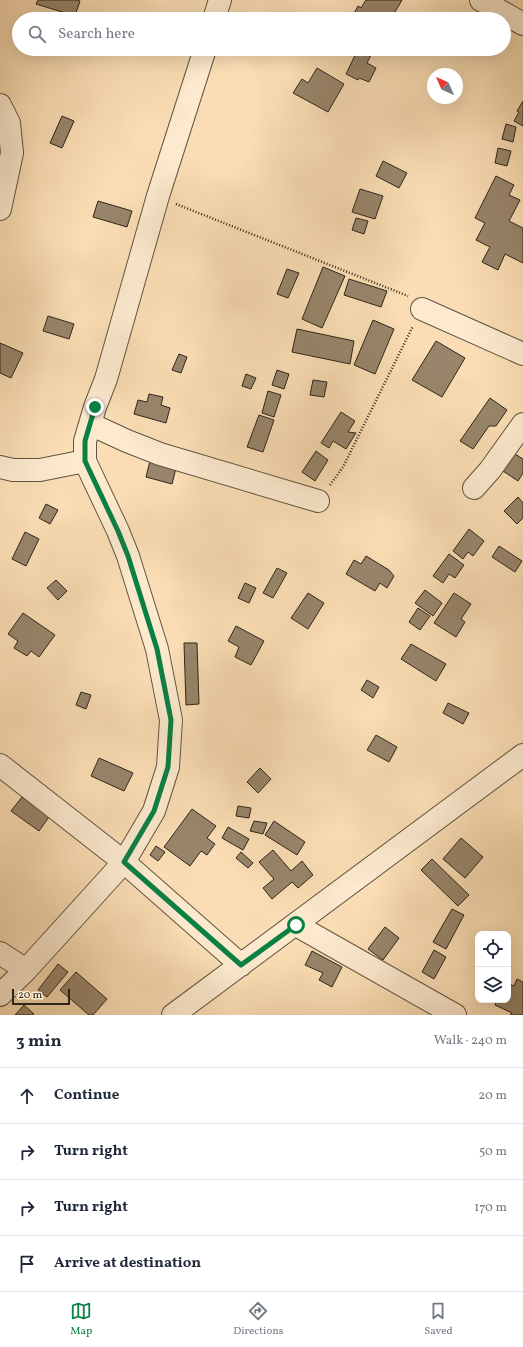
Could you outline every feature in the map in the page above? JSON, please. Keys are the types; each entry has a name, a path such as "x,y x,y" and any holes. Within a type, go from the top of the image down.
{"street":[{"path":"216,12 220,0"},
{"path":"481,0 502,12"},
{"path":"511,17 523,24"},
{"path":"0,995 26,970 124,862 154,811 168,767 171,720 157,649 128,556 85,461 85,441 95,407 106,379 158,196 202,56"},
{"path":"0,105 9,122 12,153 0,210"},
{"path":"422,309 523,354"},
{"path":"90,424 160,454 318,501"},
{"path":"474,488 490,470 523,424"},
{"path":"0,467 13,470 40,470 85,461"},
{"path":"173,1015 523,755"},
{"path":"0,765 124,862 241,965"},
{"path":"296,925 455,1015"},
{"path":"0,953 26,970"}],"path":[{"path":"158,196 413,298 422,309 343,467 318,501"}],"building":[{"path":"38,0 80,1 76,12 62,12 36,4"},
{"path":"366,0 402,0 395,12 355,12 358,6 361,8"},
{"path":"355,56 370,56 367,63 376,68 369,82 359,78 358,80 346,74"},
{"path":"317,68 344,84 328,112 293,93 302,79 308,83"},
{"path":"523,101 523,126 514,121 519,112 517,111"},
{"path":"62,116 74,121 62,148 50,143"},
{"path":"506,124 516,127 513,142 502,139"},
{"path":"498,148 511,151 507,166 495,163"},
{"path":"383,161 407,173 399,188 376,176"},
{"path":"496,176 514,185 509,195 520,200 509,221 523,228 523,263 505,254 498,270 482,262 490,247 476,240 485,223 475,218"},
{"path":"360,189 383,196 375,219 352,212"},
{"path":"98,201 132,211 127,227 93,217"},
{"path":"356,218 368,221 364,234 352,230"},
{"path":"323,267 345,276 322,328 302,319"},
{"path":"287,269 299,273 288,298 277,294"},
{"path":"349,279 387,291 381,307 344,295"},
{"path":"48,316 74,324 69,339 43,331"},
{"path":"373,320 394,329 375,374 354,365"},
{"path":"297,329 354,341 350,364 292,352"},
{"path":"436,341 465,358 442,397 412,380"},
{"path":"0,343 23,353 11,378 0,373"},
{"path":"179,354 187,357 181,373 172,370"},
{"path":"277,370 289,374 284,389 272,385"},
{"path":"246,374 256,378 251,389 242,386"},
{"path":"313,380 327,382 324,397 310,395"},
{"path":"268,391 281,395 274,417 262,413"},
{"path":"149,394 163,397 161,405 170,408 166,423 134,414 138,400 147,402"},
{"path":"490,398 507,410 496,426 489,426 473,449 460,441"},
{"path":"341,412 355,421 348,432 356,433 346,449 333,441 329,448 321,443"},
{"path":"259,415 274,420 263,452 247,447"},
{"path":"316,451 328,460 315,481 302,472"},
{"path":"515,454 523,459 523,473 518,481 503,471"},
{"path":"150,461 176,468 172,484 146,477"},
{"path":"518,497 523,503 523,518 517,524 504,511"},
{"path":"46,504 58,510 50,524 39,518"},
{"path":"469,529 484,541 473,556 468,552 463,559 453,551"},
{"path":"25,532 39,539 26,566 12,559"},
{"path":"499,546 522,561 515,572 492,557"},
{"path":"449,554 464,565 455,578 449,574 443,583 433,576"},
{"path":"366,556 389,570 394,576 387,588 380,583 375,591 346,574 354,560 361,564"},
{"path":"277,568 287,573 273,598 263,593"},
{"path":"56,580 67,591 58,600 47,588"},
{"path":"245,583 256,588 249,603 238,598"},
{"path":"425,590 442,603 433,616 415,603"},
{"path":"308,593 324,603 308,629 291,618"},
{"path":"454,593 471,604 461,619 465,622 456,637 434,623"},
{"path":"418,608 430,616 420,630 409,622"},
{"path":"23,613 55,635 39,657 31,651 27,656 14,648 18,641 8,634"},
{"path":"236,626 264,641 251,665 235,657 239,647 228,641"},
{"path":"184,643 197,643 199,704 186,705"},
{"path":"411,644 446,664 436,681 401,659"},
{"path":"367,680 379,687 373,698 361,690"},
{"path":"81,692 91,695 86,709 76,705"},
{"path":"448,703 469,713 463,724 443,713"},
{"path":"376,735 397,747 389,762 367,750"},
{"path":"99,758 133,773 124,791 91,776"},
{"path":"260,768 271,779 258,793 247,782"},
{"path":"22,797 49,817 39,831 11,811"},
{"path":"238,806 251,808 249,818 236,816"},
{"path":"192,809 216,826 207,838 215,844 207,855 201,851 190,866 164,847"},
{"path":"254,821 267,823 263,834 250,831"},
{"path":"274,821 305,842 297,855 265,835"},
{"path":"228,827 249,839 243,850 222,838"},
{"path":"461,838 483,857 465,878 443,859"},
{"path":"156,846 165,852 158,861 150,855"},
{"path":"273,850 291,871 302,861 313,875 298,888 292,882 272,899 263,888 274,879 259,862"},
{"path":"241,852 253,863 248,868 236,858"},
{"path":"432,859 469,895 458,906 421,870"},
{"path":"452,909 464,915 446,949 433,942"},
{"path":"385,927 399,938 383,960 368,949"},
{"path":"434,950 446,957 434,979 422,972"},
{"path":"312,951 342,967 332,987 319,980 323,973 305,965"},
{"path":"58,964 68,972 47,997 38,990"},
{"path":"76,972 107,999 93,1015 89,1015 60,990"},
{"path":"517,979 523,982 523,1015 510,1015 512,1013 495,1005 496,1003 511,1003 511,984 514,986"},
{"path":"24,1005 34,1014 15,1015"}],"route":[{"path":"95,407 85,441 85,461 128,556 157,649 171,720 168,767 154,811 124,862 241,965 296,925"}]}
